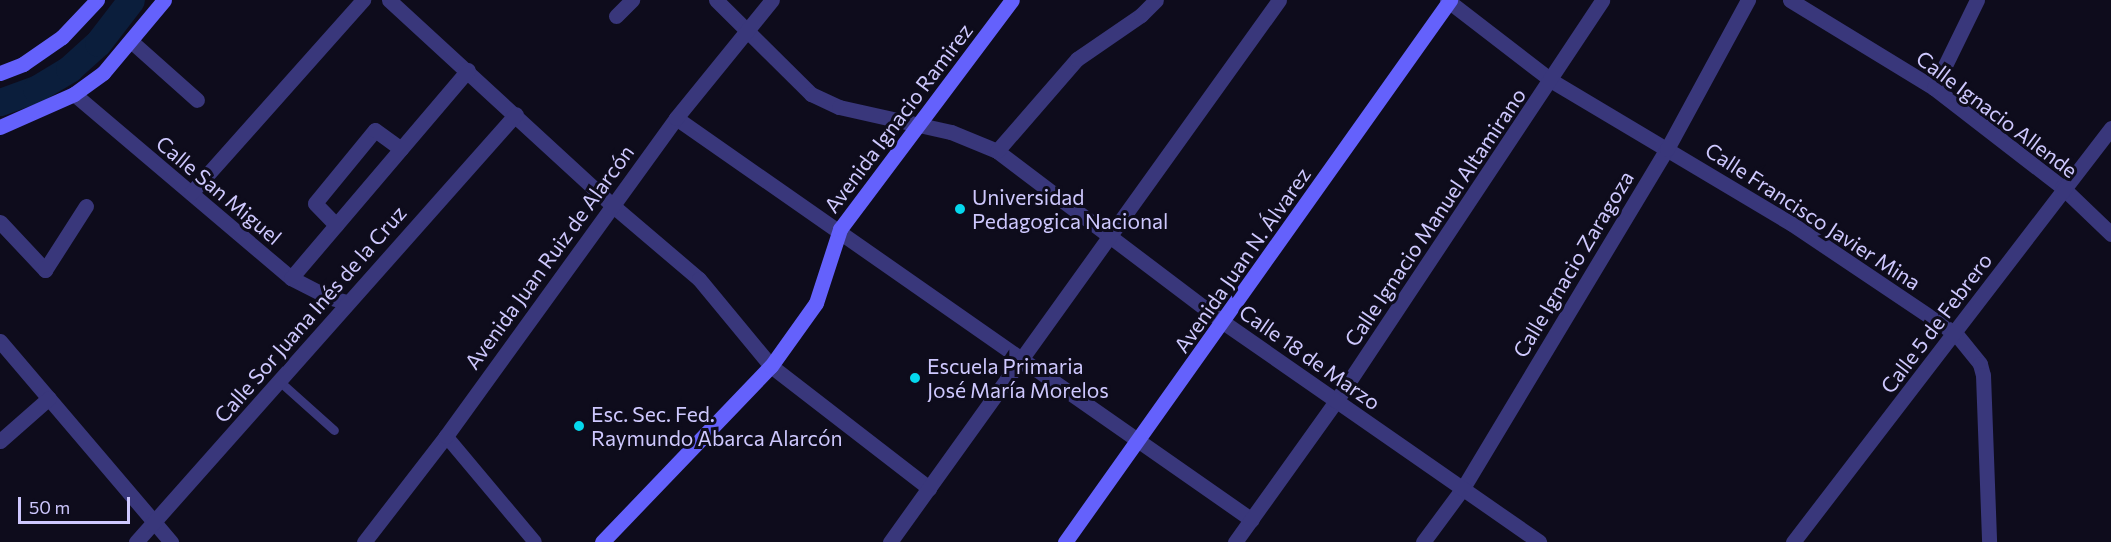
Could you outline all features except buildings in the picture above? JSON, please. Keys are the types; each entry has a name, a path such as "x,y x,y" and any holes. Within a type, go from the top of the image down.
{"main road":[{"path":"0,74 23,64 62,37 97,0"},
{"path":"0,127 74,94 103,73 132,42 164,0"},
{"name":"Avenida Ignacio Ramirez","path":"602,542 771,366 816,303 840,229 1012,0"},
{"name":"Avenida Juan N. Álvarez","path":"1065,542 1449,0"}],"street":[{"path":"191,193 363,0"},
{"path":"389,0 516,114 612,205 699,279 771,366 929,488"},
{"path":"616,16 632,0"},
{"name":"Calle 18 de Marzo","path":"716,0 744,31 811,94 839,107 951,132 997,151 1223,322 1539,542"},
{"name":"Avenida Juan Ruiz de Alarcón","path":"364,542 446,436 676,118 744,31 772,0"},
{"path":"997,151 1077,58 1141,15 1156,0"},
{"path":"890,542 1279,0"},
{"name":"Calle Francisco Javier Mina","path":"1449,0 1552,81 1792,224 1956,334 1980,363 1983,375 1989,542"},
{"name":"Calle Ignacio Manuel Altamirano","path":"1235,542 1336,401 1552,81 1602,0"},
{"name":"Calle Ignacio Zaragoza","path":"1423,542 1463,488 1667,148 1748,0"},
{"name":"Calle Ignacio Allende","path":"1790,0 1934,88 2062,187 2111,234"},
{"path":"1934,88 1977,0"},
{"path":"132,42 198,100"},
{"path":"291,278 468,70"},
{"name":"Calle San Miguel","path":"74,94 291,278 347,302"},
{"name":"Calle Sor Juana Inés de la Cruz","path":"136,542 155,524 278,380 516,114"},
{"path":"676,118 840,229 1252,520"},
{"name":"Calle 5 de Febrero","path":"1793,542 1956,334 2062,187 2111,128"},
{"path":"336,225 315,203 375,130 401,149"},
{"path":"0,222 45,270 86,206"},
{"path":"0,341 171,542"},
{"path":"0,441 49,398"},
{"path":"446,436 535,542"}],"lane":[{"path":"278,380 334,430"}],"waterway":[{"path":"0,102 36,89 69,69 98,43 131,0"}],"place":[{"name":"Universidad Pedagogica Nacional","path":"960,209"},
{"name":"Escuela Primaria José María Morelos","path":"915,378"},
{"name":"Esc. Sec. Fed. Raymundo Abarca Alarcón","path":"579,426"}]}
